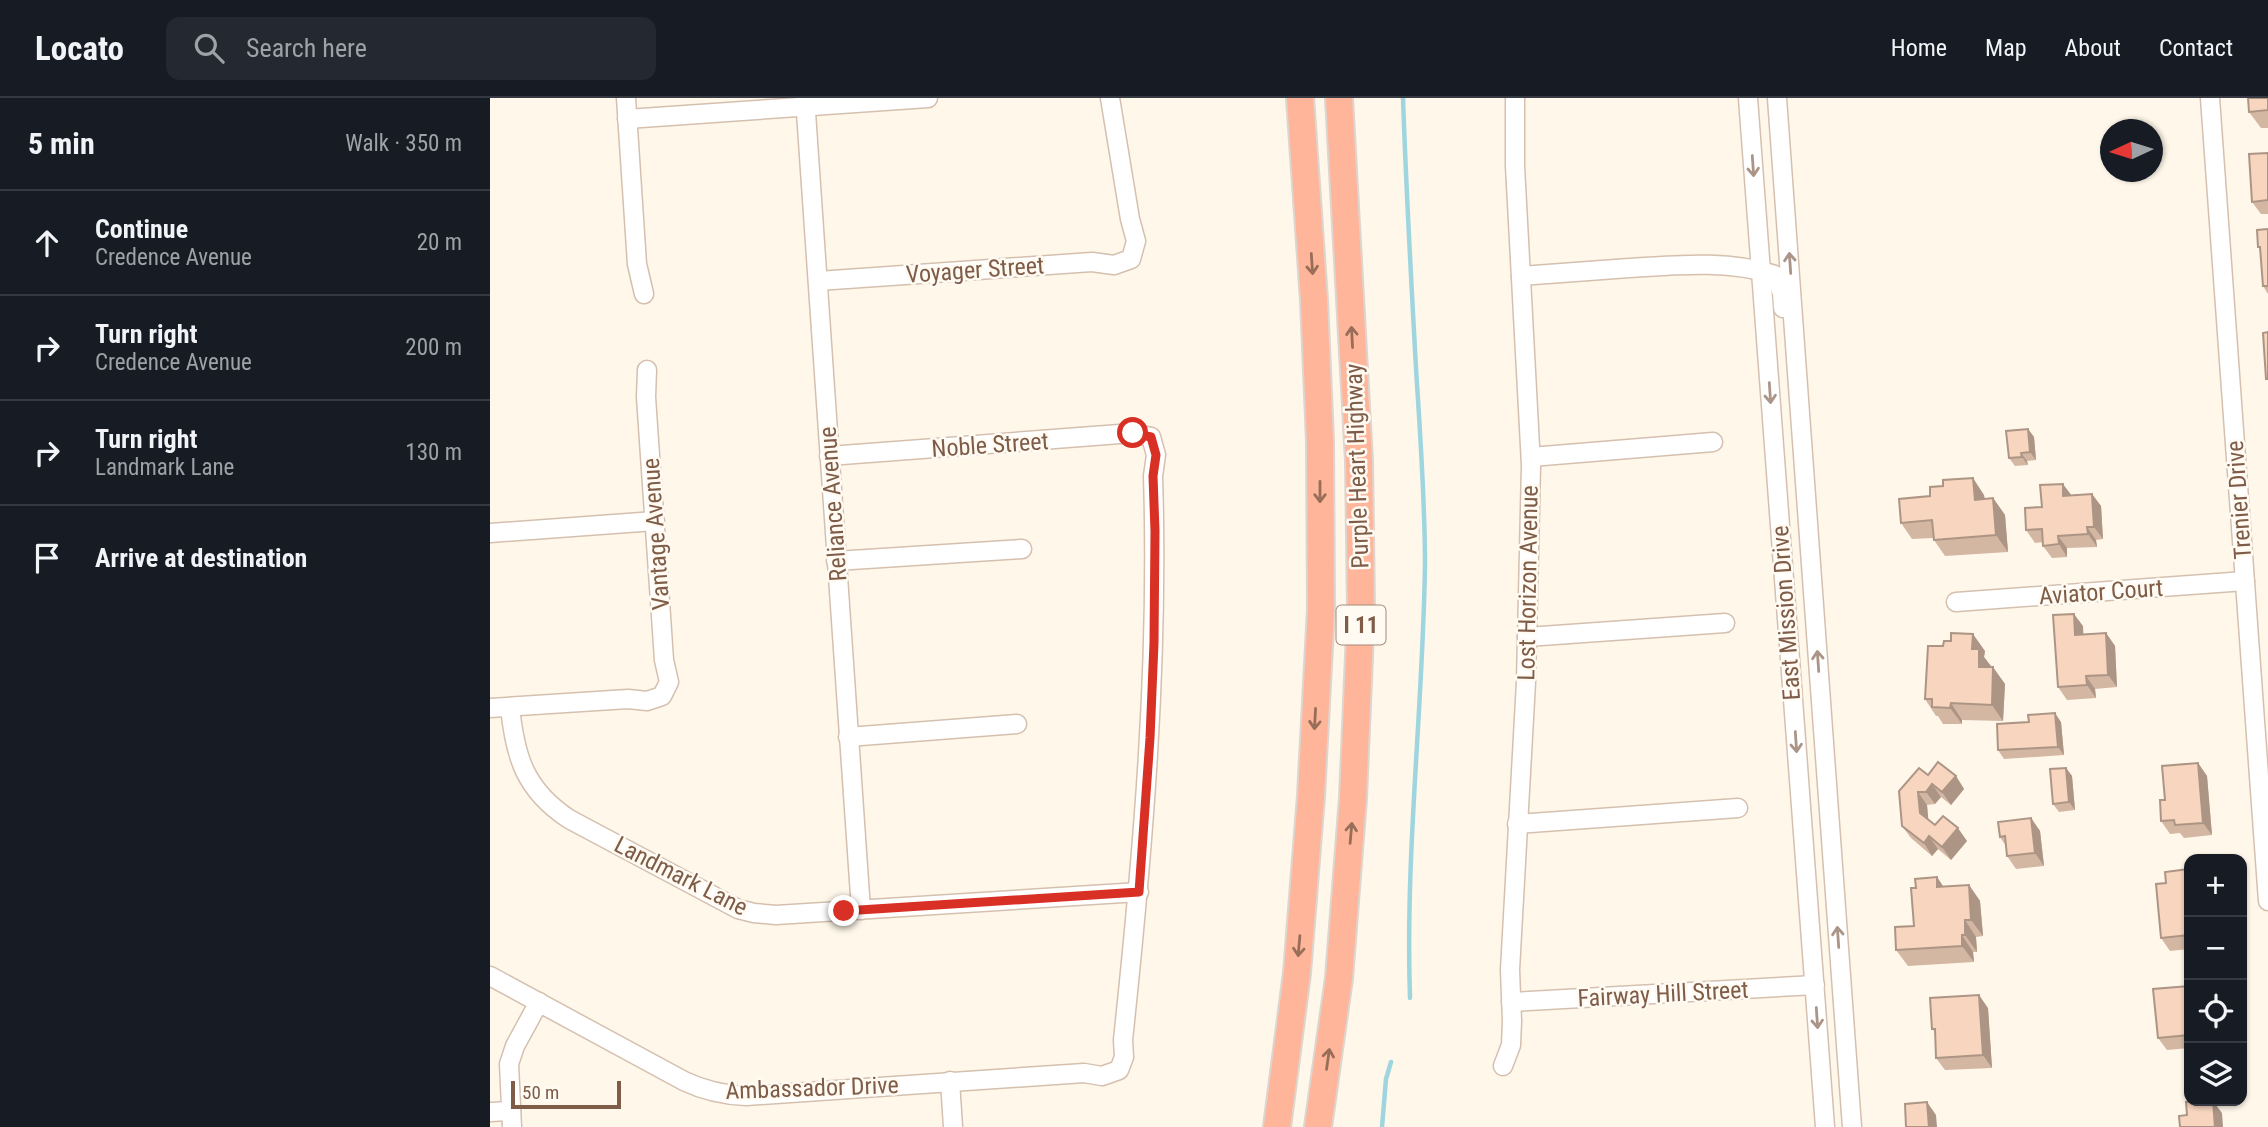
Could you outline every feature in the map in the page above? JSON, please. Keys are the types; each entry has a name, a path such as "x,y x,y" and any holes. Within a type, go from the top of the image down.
{"highway":[{"path":"1294,98 1308,196"},
{"name":"Purple Heart Highway","path":"1277,1127 1297,972 1311,796 1321,609 1320,441 1308,196 1300,98"},
{"name":"Purple Heart Highway","path":"1318,1127 1340,964 1353,798 1361,609 1359,461 1341,106"}],"street":[{"path":"626,98 637,264 643,295"},
{"path":"627,118 805,102 928,98"},
{"name":"Voyager Street","path":"818,281 1092,262 1114,265 1130,259 1136,242 1111,98"},
{"name":"Lost Horizon Avenue","path":"1503,1066 1511,1045 1510,970 1527,637 1531,457 1515,166 1515,98"},
{"name":"East Mission Drive","path":"1748,98 1825,1127"},
{"name":"East Mission Drive","path":"1777,98 1852,1127"},
{"name":"Trenier Drive","path":"2210,98 2268,901"},
{"name":"Reliance Avenue","path":"805,102 861,910"},
{"path":"1521,276 1672,265 1761,270 1775,275 1782,293 1792,420 1804,457"},
{"name":"Vantage Avenue","path":"510,707 628,699 647,701 662,696 669,682 664,660 646,397 647,370"},
{"name":"Noble Street","path":"829,456 1133,433 1151,437 1156,455 1153,476 1154,643 1139,892"},
{"path":"1531,457 1713,442"},
{"path":"490,533 655,521"},
{"path":"836,561 1022,549"},
{"name":"Aviator Court","path":"1956,602 2245,581"},
{"path":"1527,637 1725,623"},
{"path":"490,708 510,707"},
{"name":"Landmark Lane","path":"510,707 517,755 524,773 541,797 569,819 738,909 776,915 1139,892"},
{"path":"848,737 1017,724"},
{"path":"1517,824 1738,808"},
{"name":"Ambassador Drive","path":"490,976 684,1081 703,1090 724,1095 746,1096 1084,1073 1102,1076 1119,1070 1124,1057 1123,1040 1139,892"},
{"name":"Fairway Hill Street","path":"1511,1002 1815,985"},
{"path":"490,1112 512,1119 509,1064 514,1046 539,1002"},
{"path":"950,1081 953,1127"}],"building":[{"path":"2248,98 2268,98 2268,110 2249,112"},
{"path":"2268,153 2268,200 2252,202 2249,154"},
{"path":"2268,229 2268,286 2263,286 2257,230"},
{"path":"2268,332 2268,379 2266,379 2263,333"},
{"path":"2028,429 2030,452 2021,453 2022,457 2009,458 2006,431"},
{"path":"1973,478 1975,500 1993,498 1996,535 1934,540 1932,520 1901,523 1899,499 1930,496 1930,487 1943,486 1943,480"},
{"path":"2063,484 2063,496 2092,494 2094,527 2087,527 2088,534 2058,536 2059,544 2043,546 2042,529 2026,530 2025,508 2042,507 2040,485"},
{"path":"2074,614 2075,635 2106,633 2108,675 2086,676 2087,685 2058,687 2053,615"},
{"path":"1951,633 1973,634 1972,649 1979,649 1979,667 1993,667 1992,705 1951,703 1950,708 1932,707 1932,699 1925,699 1928,646 1943,646 1944,641 1951,641"},
{"path":"2055,713 2058,747 1998,750 1997,724 2029,722 2028,715"},
{"path":"1938,762 1956,776 1942,792 1932,784 1926,792 1918,792 1920,813 1935,825 1943,816 1958,828 1942,847 1929,836 1924,843 1902,826 1899,791 1919,768 1928,775"},
{"path":"2198,763 2203,823 2175,825 2174,820 2161,821 2160,800 2165,800 2162,766"},
{"path":"2066,768 2069,802 2053,804 2050,769"},
{"path":"2031,818 2035,853 2007,856 2005,836 2000,837 1998,822"},
{"path":"2184,870 2184,936 2161,938 2156,884 2166,883 2165,872"},
{"path":"1937,877 1937,887 1969,885 1971,920 1965,920 1962,946 1896,950 1895,927 1914,926 1911,888 1916,888 1915,879"},
{"path":"2184,986 2184,1035 2158,1038 2153,989"},
{"path":"1979,995 1983,1055 1936,1058 1930,998"},
{"path":"1927,1102 1929,1127 1906,1127 1905,1104"},
{"path":"2186,1106 2213,1106 2215,1127 2180,1127 2179,1116 2187,1115"}],"waterway":[{"path":"1403,98 1425,564 1410,889 1410,998"},
{"path":"1382,1127 1386,1079 1391,1062"}],"route":[{"path":"844,911 1139,892 1147,799 1154,643 1153,476 1156,455 1151,437 1133,433"}]}
